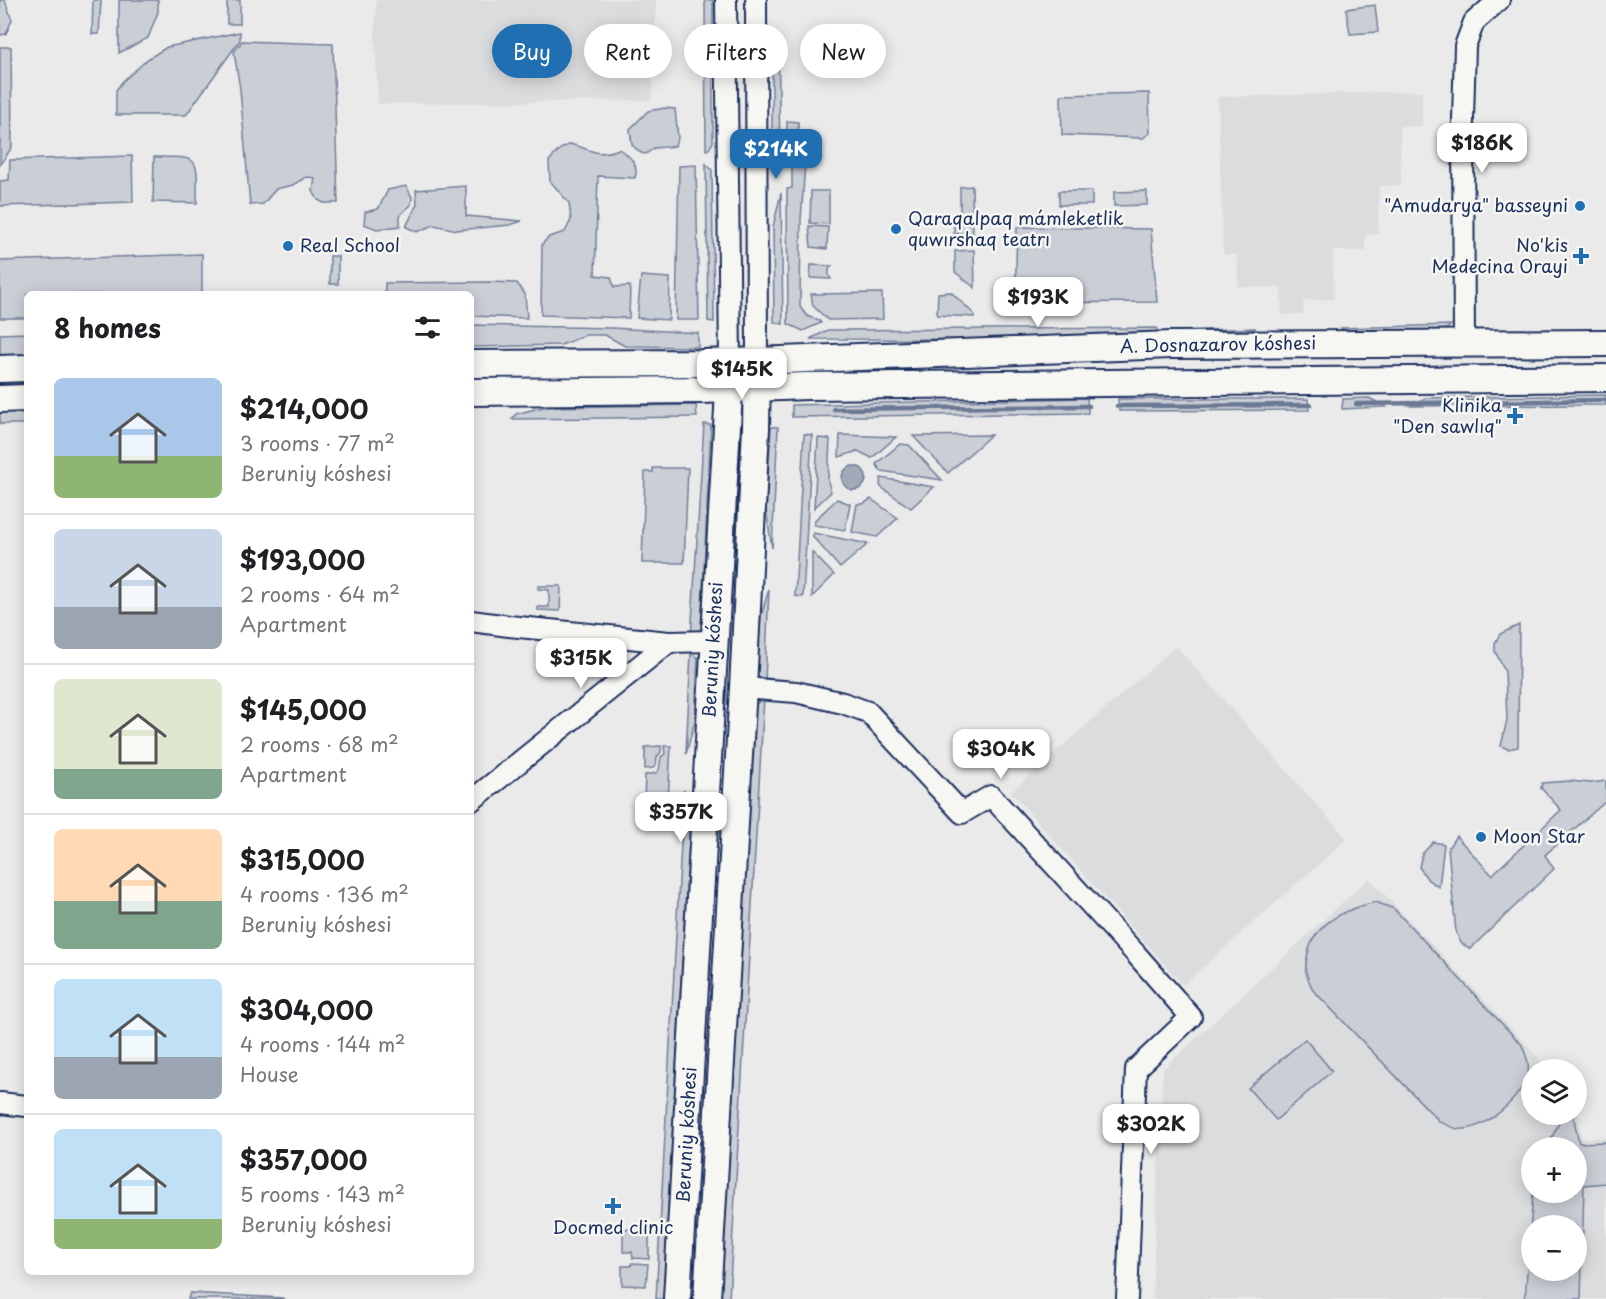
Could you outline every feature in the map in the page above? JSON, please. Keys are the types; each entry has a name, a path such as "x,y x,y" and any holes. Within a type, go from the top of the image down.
{"main road":[{"name":"A. Dosnazarov kóshesi","path":"474,364 692,363 1171,345 1606,343"},
{"path":"804,359 798,366 797,373 807,386"},
{"name":"Beruniy kóshesi","path":"678,1299 730,361"},
{"name":"Beruniy kóshesi","path":"707,1299 743,688 756,428 757,361"},
{"path":"692,363 699,368 701,377 692,390"},
{"path":"0,369 24,368"},
{"name":"A. Dosnazarov kóshesi","path":"474,392 692,390 807,386 1606,378"},
{"path":"0,399 24,398"},
{"path":"727,428 739,422 750,423 756,428"},
{"path":"683,1197 712,1200"}],"street":[{"name":"Beruniy kóshesi","path":"726,0 730,361"},
{"name":"Beruniy kóshesi","path":"756,0 757,361"},
{"path":"1464,342 1465,46 1474,22 1499,0"},
{"path":"729,309 737,317 744,318 752,316 758,310"},
{"path":"474,621 669,642 714,641"},
{"path":"474,799 669,642"},
{"path":"743,688 796,692 843,703 868,712 962,813 991,796 1135,952 1191,1017 1136,1069 1127,1299"},
{"path":"0,1104 24,1106"}],"shaded area":[{"path":"0,0 5,0 12,20 6,34 0,35"},
{"path":"93,0 101,0 99,34 92,34"},
{"path":"119,0 158,0 158,12 148,38 119,53"},
{"path":"227,0 240,0 240,24 227,24"},
{"path":"376,0 656,0 655,24 584,24 584,78 653,78 652,100 378,104"},
{"path":"705,0 713,0 713,24 705,24"},
{"path":"1375,5 1378,32 1350,34 1346,9"},
{"path":"240,32 240,40 186,115 116,115 116,90 149,58 167,47"},
{"path":"242,41 333,44 338,203 324,203 318,200 313,191 315,178 306,177 293,185 276,189 263,204 250,205 240,89 234,52"},
{"path":"0,47 11,47 12,147 0,165"},
{"path":"706,78 713,78 713,142 706,150"},
{"path":"772,78 779,78 780,154 772,129"},
{"path":"1422,91 1422,126 1400,126 1401,186 1379,186 1378,234 1365,235 1366,251 1333,251 1334,299 1303,301 1304,314 1282,315 1281,287 1238,287 1237,255 1223,255 1218,97"},
{"path":"1149,93 1150,133 1143,138 1062,135 1061,95"},
{"path":"675,109 678,138 675,146 654,148 646,154 641,153 632,145 630,129 648,111"},
{"path":"787,121 798,122 799,159 805,163 801,220 800,307 807,316 821,323 803,331 788,324 787,189 792,188 792,154 787,153"},
{"path":"570,144 599,153 619,149 635,165 635,178 598,176 595,275 611,277 614,287 630,286 629,318 541,315 542,244 549,237 565,232 571,220 569,203 550,181 549,161 560,149"},
{"path":"132,156 133,202 0,206 0,181 9,180 10,160"},
{"path":"154,157 189,159 194,162 197,176 197,203 153,202"},
{"path":"706,164 712,170 714,322 708,321"},
{"path":"696,165 699,320 676,320 679,166"},
{"path":"406,186 412,197 411,205 400,215 400,226 377,229 364,224 365,212 378,209 388,190"},
{"path":"466,186 466,216 522,221 510,225 457,230 434,225 417,232 406,227 417,204 416,190"},
{"path":"972,186 973,233 954,234 954,214 960,213 960,187"},
{"path":"811,191 829,191 829,224 810,223"},
{"path":"1059,191 1092,191 1092,205 1059,205"},
{"path":"1147,191 1147,205 1114,206 1114,192"},
{"path":"781,193 783,324 774,322 773,227"},
{"path":"809,226 828,227 827,249 811,247"},
{"path":"1017,227 1151,229 1157,302 1015,303"},
{"path":"974,250 975,288 955,272 955,251"},
{"path":"202,254 202,291 24,291 24,318 0,318 0,261"},
{"path":"330,256 338,256 338,284 330,284"},
{"path":"811,265 832,266 829,269 831,279 810,278"},
{"path":"641,276 670,278 669,320 637,318"},
{"path":"385,283 517,283 525,294 527,318 474,316 474,291 385,291"},
{"path":"951,292 974,314 974,317 937,315 938,293"},
{"path":"882,293 883,319 828,320 813,306 811,294"},
{"path":"474,325 612,328 698,333 698,347 625,346 605,335 586,335 561,345 474,347"},
{"path":"1451,325 1439,335 1350,336 1341,328"},
{"path":"1157,328 1157,340 810,339 828,330"},
{"path":"1256,328 1232,339 1182,338 1179,331"},
{"path":"24,333 24,354 0,355 0,334"},
{"path":"1606,395 1606,405 1411,406 1425,398"},
{"path":"1087,398 1088,413 792,417 792,405"},
{"path":"1369,398 1386,407 1342,409 1343,399"},
{"path":"1118,399 1308,399 1309,410 1119,411"},
{"path":"696,405 697,417 512,419 516,414 543,407"},
{"path":"0,411 24,411 24,424 0,424"},
{"path":"704,424 711,425 701,630 696,637 691,638"},
{"path":"771,427 778,427 772,548 766,510"},
{"path":"804,434 812,435 803,597 795,596"},
{"path":"840,435 896,437 872,458 858,451 839,457"},
{"path":"991,435 948,473 913,436"},
{"path":"818,438 830,439 828,481 831,492 814,508"},
{"path":"900,444 909,445 942,480 881,471 876,464"},
{"path":"653,468 688,468 684,563 642,563 645,472 653,472"},
{"path":"881,478 934,487 911,508 881,487"},
{"path":"837,499 850,504 845,530 814,525 815,520"},
{"path":"871,499 898,518 877,537 852,532 857,504 863,504"},
{"path":"813,533 868,544 840,568 813,537"},
{"path":"812,552 834,575 812,597"},
{"path":"538,586 561,586 560,611 538,610 538,607 549,607 549,590 538,589"},
{"path":"769,589 765,681 759,679 756,674 761,616"},
{"path":"1519,625 1518,747 1508,749 1501,746 1507,720 1505,672 1495,651 1495,643 1500,634"},
{"path":"1176,646 1347,839 1183,985 1011,792"},
{"path":"691,653 698,658 695,721 686,754"},
{"path":"764,698 729,1299 720,1299 755,705"},
{"path":"661,746 656,765 645,769 645,747"},
{"path":"664,746 671,746 668,802 644,802 645,775 656,773 659,770 661,757 665,754"},
{"path":"1570,781 1590,783 1606,781 1606,801 1545,855 1554,869 1470,949 1461,943 1456,932 1448,848 1456,836 1492,875 1561,810 1541,788 1542,783"},
{"path":"684,790 690,824 663,1299 656,1299"},
{"path":"1433,842 1444,844 1439,887 1428,880 1419,867 1422,854"},
{"path":"1369,878 1540,1059 1521,1059 1521,1125 1580,1125 1581,1137 1521,1137 1521,1203 1587,1203 1587,1138 1606,1138 1606,1299 1152,1299 1163,1069"},
{"path":"1376,902 1394,909 1522,1045 1527,1059 1521,1059 1521,1089 1505,1108 1493,1117 1469,1128 1458,1129 1440,1122 1313,990 1306,970 1310,946 1316,935 1332,919"},
{"path":"1305,1039 1332,1071 1276,1120 1248,1088"},
{"path":"1558,1125 1575,1125 1578,1137 1552,1137"},
{"path":"1606,1142 1606,1183 1587,1185 1587,1143"},
{"path":"1532,1203 1584,1203 1583,1215 1531,1215"},
{"path":"623,1229 649,1230 649,1259 633,1258 632,1252 623,1252"},
{"path":"632,1263 648,1264 646,1286 622,1285 622,1266 631,1266"},
{"path":"1526,1281 1581,1281 1581,1299 1525,1299"},
{"path":"190,1293 283,1298 285,1299 188,1299"}],"water":[{"path":"854,466 859,467 865,473 865,483 859,489 854,490 849,489 843,483 842,478 843,473 849,467"}],"waterway":[{"path":"1356,404 1606,400"},
{"path":"1117,406 1311,405"},
{"path":"834,409 1089,406"}],"place":[{"name":"\"Amudarya\" basseyni","path":"1580,206"},
{"name":"Qaraqalpaq mámleketlik quwırshaq teatrı","path":"896,229"},
{"name":"Real School","path":"288,246"},
{"name":"No'kis Medecina Orayi","path":"1581,256"},
{"name":"Klinika \"Den sawlıq\"","path":"1515,416"},
{"name":"Moon Star","path":"1481,837"},
{"name":"Docmed clinic","path":"613,1206"}]}
